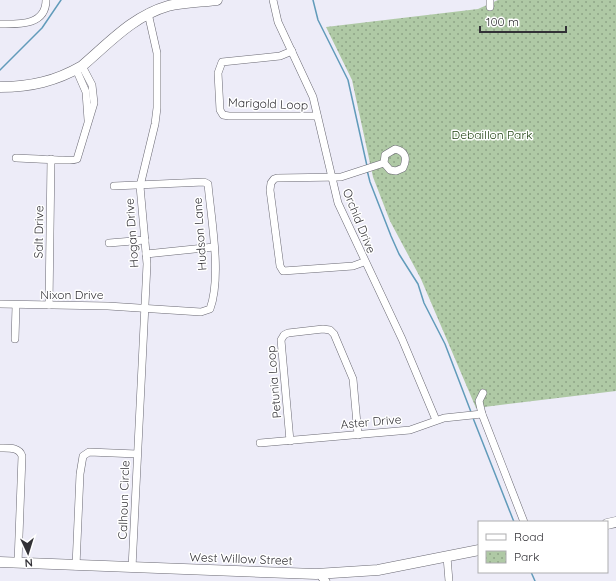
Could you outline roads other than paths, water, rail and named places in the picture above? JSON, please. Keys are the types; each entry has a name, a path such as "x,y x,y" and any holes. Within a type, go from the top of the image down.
{"main road":[{"path":"0,87 42,84 79,67 124,28 148,14 174,5 217,0"},
{"name":"West Willow Street","path":"0,562 322,579 378,570 478,550"}],"street":[{"path":"0,24 32,22 44,11 46,0"},
{"name":"Orchid Drive","path":"273,0 278,22 311,90 338,203 364,262 402,339 436,420"},
{"name":"Hogan Drive","path":"137,454 145,308 146,254 140,186 155,124 157,108 157,53 148,14"},
{"name":"Marigold Loop","path":"292,51 280,56 222,62 218,73 220,110 223,115 229,116 317,116"},
{"path":"16,158 51,159 72,162 76,160 80,153 88,120 93,110 94,96 92,85 79,67"},
{"name":"Salt Drive","path":"49,306 51,159"},
{"path":"364,262 353,266 289,272 283,271 281,269 270,190 272,180 277,178 340,177 384,163"},
{"name":"Hudson Lane","path":"114,186 204,182 208,184 215,266 214,297 210,309 201,312 145,308"},
{"path":"109,243 145,240"},
{"path":"146,254 214,247"},
{"name":"Nixon Drive","path":"0,304 16,306 145,308"},
{"path":"15,339 16,306"},
{"name":"Petunia Loop","path":"290,441 281,340 284,335 288,333 323,329 332,331 353,379 358,434"},
{"path":"483,393 479,401 482,414 524,521"},
{"name":"Aster Drive","path":"260,443 410,430 444,418 482,414"},
{"path":"0,448 18,450 22,456 18,563"},
{"name":"Calhoun Circle","path":"76,566 80,467 83,456 89,452 137,454 132,568"},
{"path":"447,557 449,581"}],"waterway":[{"path":"0,70 42,28 61,0"},
{"path":"313,0 318,20 348,80 367,166"},
{"path":"367,170 370,182 391,236 399,254 418,284 424,303 445,344 471,412"},
{"path":"473,418 514,521"},
{"path":"531,573 535,581"}],"park label":[{"name":"Debaillon Park","path":"492,135"}]}
